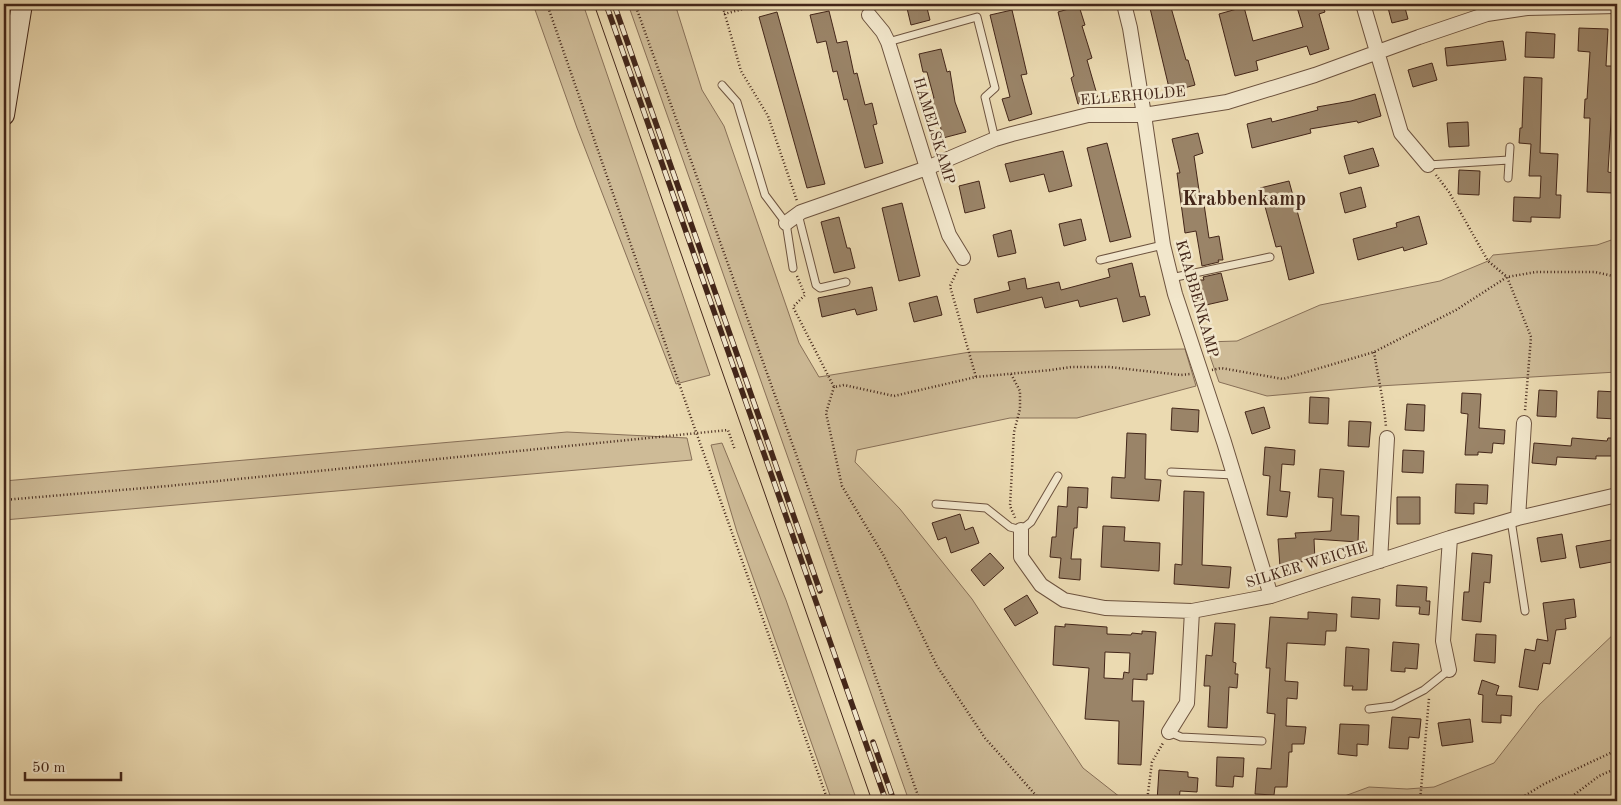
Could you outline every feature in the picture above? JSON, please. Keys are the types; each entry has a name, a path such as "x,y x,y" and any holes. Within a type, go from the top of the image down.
{"main road":[{"path":"4,115 22,4"}],"street":[{"name":"KRABBENKAMP","path":"1124,4 1130,28 1163,245 1171,278 1271,596"},
{"path":"1363,4 1376,54 1401,133 1428,164"},
{"name":"ELLERHOLDE","path":"786,223 799,213 926,168 995,139 1088,115 1144,115 1227,102 1376,54 1488,9 1617,6"},
{"name":"HAMELSKAMP","path":"869,15 883,32 888,42 926,168 949,235 963,258"},
{"path":"1515,519 1524,423"},
{"name":"SILKER WEICHE","path":"1380,561 1387,438"},
{"name":"SILKER WEICHE","path":"1021,530 1021,557 1042,585 1064,600 1105,608 1192,611 1271,596 1515,519 1617,495"},
{"path":"1448,670 1443,642 1450,538"},
{"path":"1169,732 1187,702 1192,611"}],"lane":[{"path":"888,42 977,17 995,88 986,97 995,139"},
{"path":"722,85 736,102 766,195 786,223 793,268"},
{"path":"1508,178 1510,147"},
{"path":"1428,164 1509,160"},
{"path":"799,213 816,285 820,288 846,282"},
{"path":"1100,260 1163,245"},
{"path":"1171,278 1270,257"},
{"path":"1171,472 1234,475"},
{"path":"936,504 986,508 1010,527 1021,530 1031,522 1058,476"},
{"path":"1515,519 1525,611"},
{"path":"1369,709 1392,706 1424,690 1448,670"},
{"path":"1169,732 1181,737 1262,741"}],"path":[{"path":"546,4 828,801"},
{"path":"635,4 920,801"},
{"path":"722,4 741,71 768,116 799,213"},
{"path":"724,14 762,4"},
{"path":"1428,164 1449,192 1488,261 1507,276 1531,337 1524,423"},
{"path":"963,258 950,286 976,377"},
{"path":"793,268 805,295 793,307 834,387 826,413 842,486 884,556 937,666 985,738 1041,801"},
{"path":"834,387 844,385 894,396 976,377 1081,367 1109,367 1181,375 1221,368 1283,378 1374,352 1456,310 1507,276 1536,272 1595,272 1617,277"},
{"path":"1374,352 1379,386 1385,409 1387,438"},
{"path":"1010,374 1020,391 1020,409 1014,432 1010,506 1021,530"},
{"path":"4,500 168,486 696,432 728,430 735,450"},
{"path":"1420,801 1430,690"},
{"path":"1147,801 1152,762 1169,732"},
{"path":"1516,801 1544,784 1617,750"},
{"path":"1566,801 1599,776 1617,768"}],"shaded area":[{"path":"533,4 583,4 710,375 676,384 577,128"},
{"path":"628,4 675,4 702,90 724,126 799,343 819,377 970,352 1185,349 1196,386 1077,418 1010,418 857,450 855,462 900,509 972,599 1083,768 1125,801 909,801"},
{"path":"1617,238 1617,372 1379,386 1267,396 1219,382 1205,342 1237,341 1320,305 1440,281 1488,261 1493,255 1597,245"},
{"path":"567,432 687,438 692,460 4,520 4,481"},
{"path":"722,443 786,600 857,801 832,801 737,532 711,445"},
{"path":"1617,631 1617,801 1331,801 1369,787 1407,789 1434,787 1494,763 1539,705"}],"building":[{"path":"906,4 926,4 930,20 911,25"},
{"path":"1149,4 1170,4 1195,85 1170,92"},
{"path":"1296,4 1322,4 1325,12 1319,14 1329,49 1310,55 1307,46 1256,61 1258,70 1235,76 1219,14 1244,7 1253,41 1303,27"},
{"path":"1387,4 1404,4 1408,19 1392,23"},
{"path":"1079,6 1085,25 1082,26 1092,58 1087,60 1098,98 1078,104 1071,78 1074,76 1058,12"},
{"path":"1012,10 1027,74 1021,75 1032,114 1009,121 1002,99 1010,97 990,15"},
{"path":"829,11 837,43 847,41 854,74 857,73 865,105 872,103 877,124 873,125 883,163 865,168 847,99 844,100 837,71 833,72 826,41 817,43 810,15"},
{"path":"777,12 825,184 807,188 759,17"},
{"path":"1579,28 1608,29 1606,66 1617,66 1617,87 1613,87 1608,172 1613,173 1612,193 1587,192 1590,118 1584,118 1590,52 1578,51"},
{"path":"1526,32 1555,34 1554,58 1525,57"},
{"path":"1503,41 1506,60 1447,66 1445,48"},
{"path":"941,49 947,72 950,71 955,102 966,132 943,138 938,116 935,117 930,99 934,98 927,72 923,72 919,54"},
{"path":"1432,63 1437,80 1413,87 1408,70"},
{"path":"1524,77 1542,78 1540,153 1558,154 1556,195 1561,195 1560,218 1531,217 1531,222 1513,221 1514,197 1540,198 1541,176 1529,176 1531,144 1519,143 1520,128 1522,128"},
{"path":"1375,94 1381,116 1358,123 1357,121 1310,129 1311,133 1252,148 1247,124 1271,118 1272,122 1318,110 1317,107 1351,101"},
{"path":"1468,122 1469,146 1449,147 1447,123"},
{"path":"1198,133 1203,153 1194,156 1201,204 1204,204 1209,238 1219,236 1223,260 1202,266 1196,231 1185,233 1177,173 1180,173 1172,139"},
{"path":"1107,143 1131,237 1110,242 1087,148"},
{"path":"1373,148 1379,166 1349,174 1344,156"},
{"path":"1063,151 1072,186 1049,192 1044,174 1010,182 1005,164"},
{"path":"1459,170 1480,171 1479,195 1458,194"},
{"path":"979,181 985,208 965,213 959,186"},
{"path":"1289,181 1314,273 1289,280 1281,246 1276,247 1260,188"},
{"path":"1361,187 1366,207 1345,213 1340,193"},
{"path":"902,203 920,276 899,281 882,208"},
{"path":"1419,216 1427,244 1404,251 1403,247 1358,260 1353,239 1397,227 1396,223"},
{"path":"839,217 847,248 850,248 855,268 834,273 821,222"},
{"path":"1081,219 1086,240 1064,246 1059,224"},
{"path":"1011,230 1016,253 998,257 993,235"},
{"path":"1132,263 1140,297 1145,296 1150,315 1123,322 1117,298 1080,307 1078,300 1045,308 1042,297 977,313 974,299 1010,290 1008,282 1025,278 1027,289 1059,282 1061,290 1110,277 1108,269"},
{"path":"1221,273 1228,300 1206,305 1200,280 1204,280 1203,277"},
{"path":"872,287 877,310 857,315 855,309 822,317 818,298"},
{"path":"937,296 942,315 914,322 909,303"},
{"path":"1539,390 1557,391 1556,417 1537,416"},
{"path":"1598,391 1617,392 1616,419 1597,418"},
{"path":"1462,393 1481,394 1479,428 1505,430 1504,444 1493,443 1492,453 1478,452 1478,455 1465,455 1468,414 1461,413"},
{"path":"1310,397 1329,398 1328,424 1309,423"},
{"path":"1407,404 1425,405 1424,431 1405,430"},
{"path":"1264,407 1270,428 1252,434 1245,412"},
{"path":"1172,408 1199,410 1198,432 1171,430"},
{"path":"1349,421 1371,422 1369,447 1348,446"},
{"path":"1127,433 1146,434 1145,479 1161,480 1159,501 1111,498 1112,477 1125,478"},
{"path":"1572,438 1607,441 1608,438 1617,438 1617,456 1596,456 1596,459 1557,457 1556,465 1532,463 1534,443 1571,446"},
{"path":"1265,447 1295,450 1294,465 1282,464 1280,491 1290,492 1287,517 1267,515 1270,476 1263,475"},
{"path":"1403,450 1424,451 1423,473 1402,472"},
{"path":"1320,469 1344,471 1341,515 1359,516 1358,542 1314,539 1315,561 1297,562 1298,566 1280,567 1278,539 1296,538 1295,533 1331,531 1333,498 1318,497"},
{"path":"1456,484 1488,485 1487,504 1474,503 1474,514 1455,513"},
{"path":"1068,487 1088,488 1087,508 1078,507 1077,528 1074,528 1071,559 1081,559 1080,580 1059,578 1061,558 1050,557 1052,537 1056,537 1058,506 1067,507"},
{"path":"1184,491 1204,492 1202,565 1231,567 1229,588 1174,584 1175,564 1182,565"},
{"path":"1397,497 1420,497 1420,524 1397,524"},
{"path":"960,514 965,530 973,527 979,543 951,553 946,537 938,540 932,523"},
{"path":"1103,526 1125,527 1124,541 1160,543 1159,571 1101,567"},
{"path":"1562,534 1566,558 1541,562 1537,538"},
{"path":"1617,539 1617,561 1580,568 1576,546"},
{"path":"990,553 1004,568 984,586 971,570"},
{"path":"1472,553 1492,555 1490,583 1484,582 1481,622 1462,620 1464,592 1469,592"},
{"path":"1397,585 1427,587 1426,601 1430,601 1429,615 1419,614 1420,607 1396,606"},
{"path":"1027,595 1038,613 1015,626 1004,609"},
{"path":"1352,597 1380,599 1379,619 1351,617"},
{"path":"1574,599 1576,617 1565,619 1566,629 1556,630 1550,664 1543,663 1538,690 1519,687 1525,649 1535,651 1537,639 1548,641 1543,603"},
{"path":"1308,612 1337,614 1336,631 1326,631 1325,645 1287,643 1285,681 1298,682 1297,699 1287,698 1286,726 1306,727 1304,744 1292,744 1292,752 1289,752 1287,787 1275,787 1274,795 1255,794 1257,768 1271,769 1275,714 1267,713 1270,668 1266,668 1270,617 1308,619"},
{"path":"1215,623 1235,624 1233,662 1236,663 1235,674 1238,674 1237,688 1229,687 1227,728 1208,727 1210,686 1204,686 1206,655 1212,656"},
{"path":"1065,624 1107,627 1107,634 1131,635 1132,633 1142,634 1142,631 1156,632 1153,674 1147,674 1147,680 1133,679 1132,701 1144,701 1141,765 1118,764 1119,721 1085,719 1089,668 1053,665 1055,626 1065,627","holes":["1105,652 1130,653 1129,673 1124,672 1123,679 1104,678"]},
{"path":"1476,634 1496,635 1495,663 1474,661"},
{"path":"1393,642 1419,644 1417,669 1405,668 1405,672 1391,671"},
{"path":"1346,647 1369,649 1367,690 1352,690 1353,686 1344,686"},
{"path":"1482,680 1499,686 1496,695 1512,696 1511,716 1501,715 1501,723 1482,722 1483,695 1478,694"},
{"path":"1392,717 1421,719 1419,738 1409,737 1408,749 1389,748"},
{"path":"1470,719 1473,742 1442,746 1438,723"},
{"path":"1340,724 1369,725 1368,745 1357,744 1357,756 1338,754"},
{"path":"1217,757 1244,758 1243,777 1234,776 1233,787 1216,786"},
{"path":"1159,770 1188,772 1188,777 1198,778 1197,792 1180,791 1179,801 1157,801"}],"tram line":[{"path":"594,4 872,801"}],"railway":[{"path":"606,4 886,801"},
{"path":"614,4 820,591"},
{"path":"873,742 894,801"}],"district":[{"name":"Krabbenkamp","path":"1244,200"}]}
